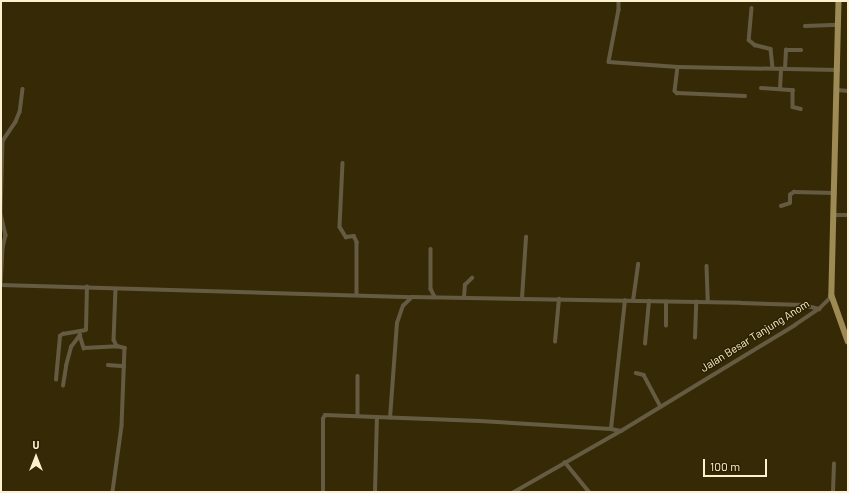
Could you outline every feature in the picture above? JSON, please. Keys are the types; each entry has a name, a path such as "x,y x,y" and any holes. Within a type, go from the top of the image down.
{"main road":[{"path":"839,1 836,215 832,296 848,341"}],"street":[{"path":"619,1 619,10 609,62 678,67 838,70"},
{"path":"752,8 749,40 755,45 772,49 773,68"},
{"path":"805,26 839,25"},
{"path":"780,89 786,50 800,50"},
{"path":"678,67 677,93 745,96"},
{"path":"761,88 793,90 793,107 801,109"},
{"path":"23,89 20,112 16,122 3,141 1,214 6,236 3,248 1,286 87,287 412,297 708,302 804,305 819,309"},
{"path":"838,90 848,91"},
{"path":"343,163 340,227 346,237 354,236 357,242 357,295"},
{"path":"781,206 790,203 790,195 794,192 836,194"},
{"path":"836,215 848,215"},
{"path":"522,298 526,237"},
{"path":"431,249 431,289 435,297"},
{"path":"633,301 638,264"},
{"path":"707,266 708,302"},
{"path":"464,298 465,285 472,278"},
{"path":"63,386 66,366 72,347 81,333 86,330 87,287"},
{"path":"116,289 114,340 117,346"},
{"name":"Jalan Besar Tanjung Anom","path":"514,492 661,407 819,309 832,296"},
{"path":"390,418 397,323 403,306 412,297"},
{"path":"555,342 559,300"},
{"path":"611,428 625,301"},
{"path":"645,344 649,301"},
{"path":"666,302 666,326"},
{"path":"695,338 696,302"},
{"path":"81,333 84,348 117,346 125,348 122,426 113,492"},
{"path":"56,380 60,336 63,334 81,333"},
{"path":"108,365 124,366"},
{"path":"636,373 644,375 661,407"},
{"path":"358,376 358,416"},
{"path":"323,492 323,417 325,415 611,428 621,431"},
{"path":"375,492 377,418"},
{"path":"565,462 590,492"},
{"path":"833,492 834,464"}]}
